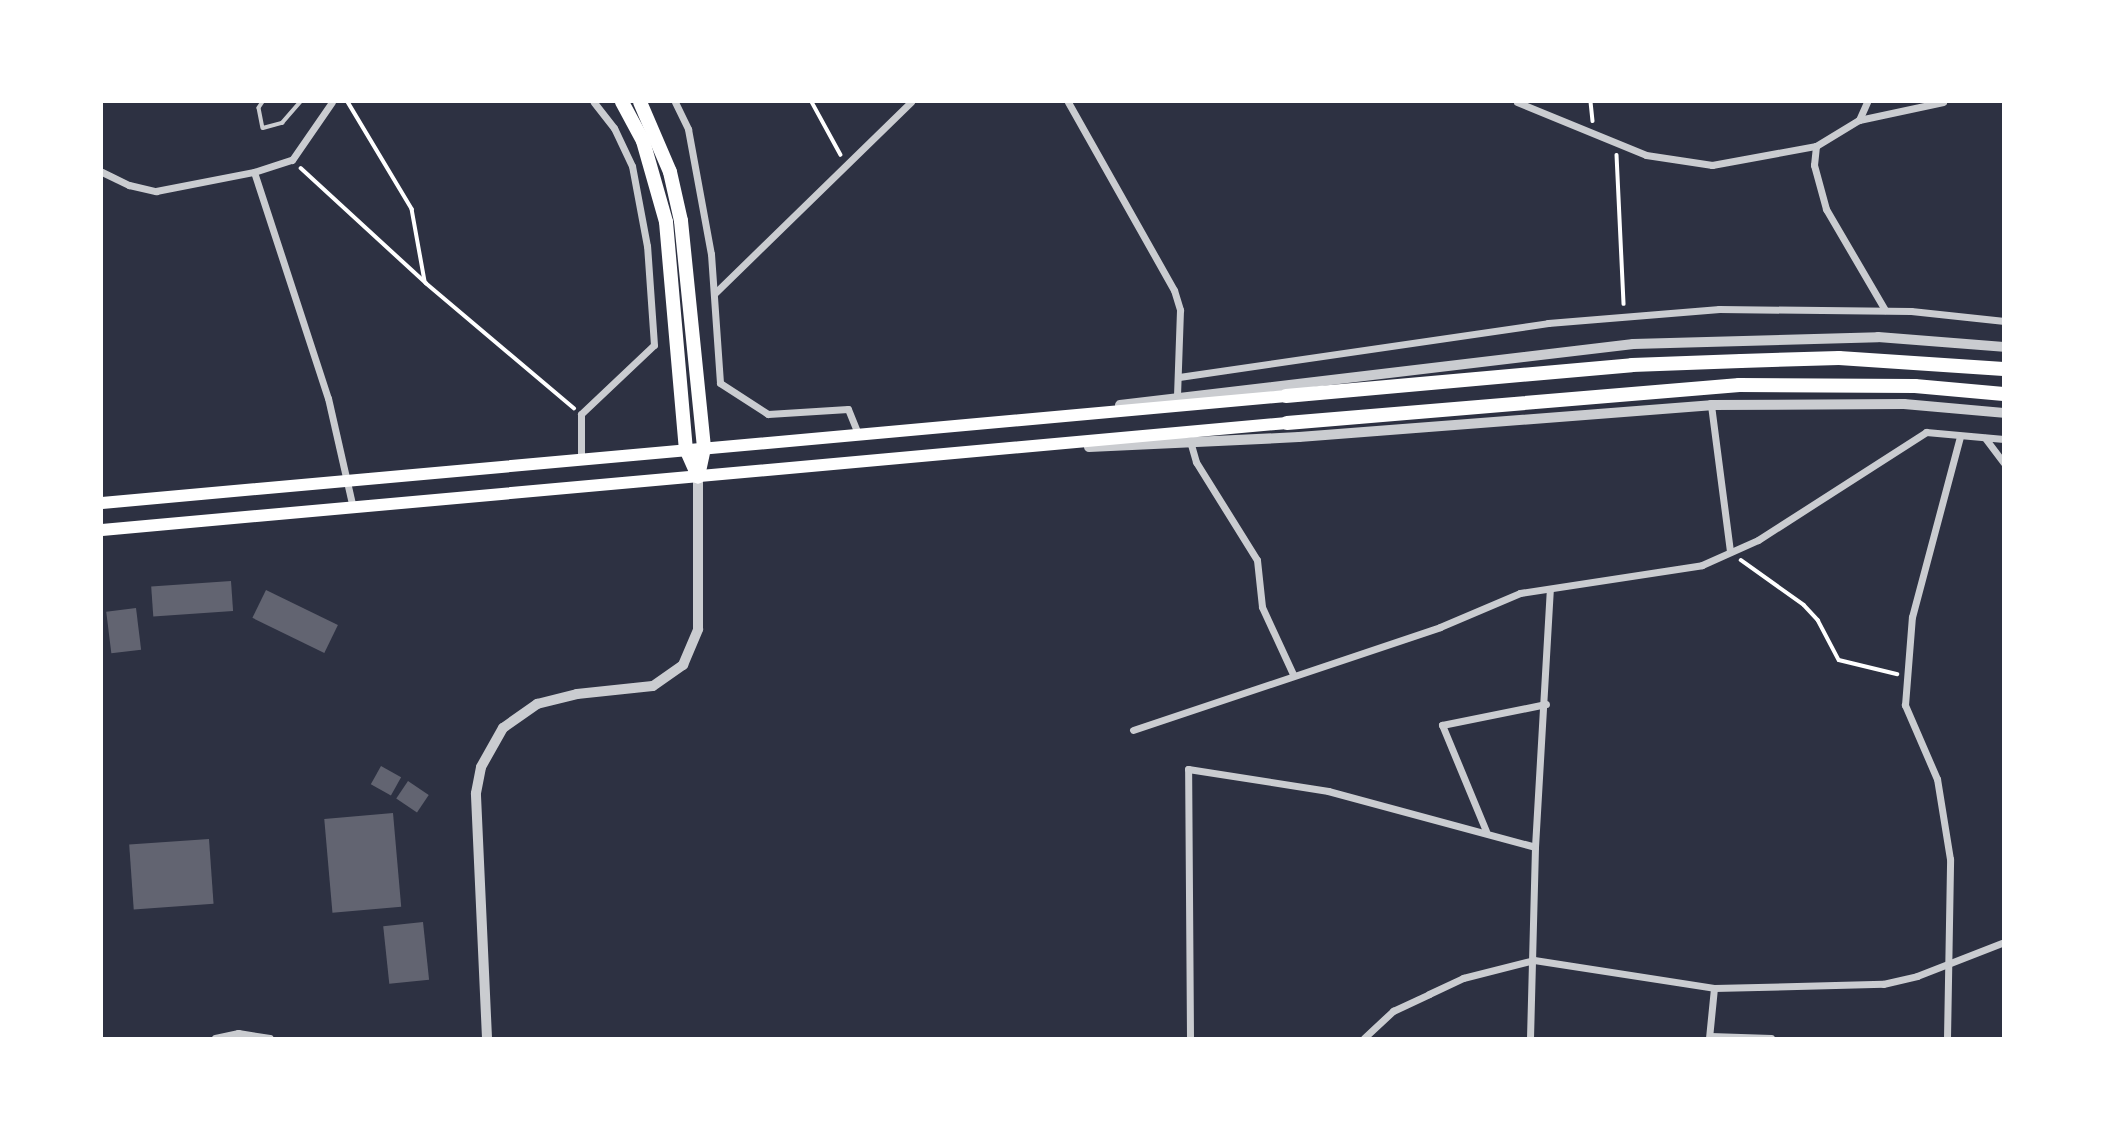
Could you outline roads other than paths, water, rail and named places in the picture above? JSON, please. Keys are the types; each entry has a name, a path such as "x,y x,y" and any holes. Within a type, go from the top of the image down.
{"highway":[{"path":"622,102 643,141 666,222 686,449 698,475"},
{"path":"640,102 665,159 681,221 704,448 698,475"},
{"path":"1286,396 1632,365 1741,360 1839,358 2004,369"},
{"path":"1287,424 1739,385 1902,386 2004,394"}],"main road":[{"path":"102,503 1286,396"},
{"path":"102,530 1287,424"}],"street":[{"path":"102,172 129,185 156,191 254,172 292,160 332,102"},
{"path":"581,460 581,414 654,345 647,246 632,166 614,128 594,102"},
{"path":"676,102 688,128 715,293 720,383 768,414 848,409 858,434"},
{"path":"715,293 911,102"},
{"path":"1068,102 1174,290 1180,310 1177,398"},
{"path":"1517,102 1646,155 1712,164 1816,146 1859,120 1943,102"},
{"path":"1859,120 1867,102"},
{"path":"1816,146 1814,165 1826,209 1885,310"},
{"path":"254,172 328,398 353,508"},
{"path":"1179,377 1548,323 1719,309 1885,310 2004,321"},
{"path":"1002,421 1633,344 1878,337 2004,347"},
{"path":"940,454 1190,442 1711,405 1904,404 2004,413"},
{"path":"1711,405 1730,552"},
{"path":"1133,730 1293,674 1440,627 1520,593 1661,574 1702,565 1758,540 1905,442 1926,432 2004,439"},
{"path":"1947,1038 1950,859 1937,779 1905,705 1912,617 1960,437"},
{"path":"1985,438 2004,463"},
{"path":"1190,442 1196,462 1257,560 1262,607 1293,674"},
{"path":"487,1038 476,793 481,767 503,728 537,704 557,697 653,686 683,665 698,629 698,475"},
{"path":"1530,1038 1535,847 1546,704 1550,590"},
{"path":"1486,831 1442,725 1546,704"},
{"path":"1191,1038 1188,769 1328,791 1486,831 1535,847"},
{"path":"1364,1038 1393,1011 1429,993 1463,978 1534,960 1714,988 1883,984 1950,964 2004,942"},
{"path":"1714,988 1709,1037 1771,1038"},
{"path":"215,1038 237,1033 270,1038"}],"lane":[{"path":"263,102 263,128 282,123 300,102"}]}
